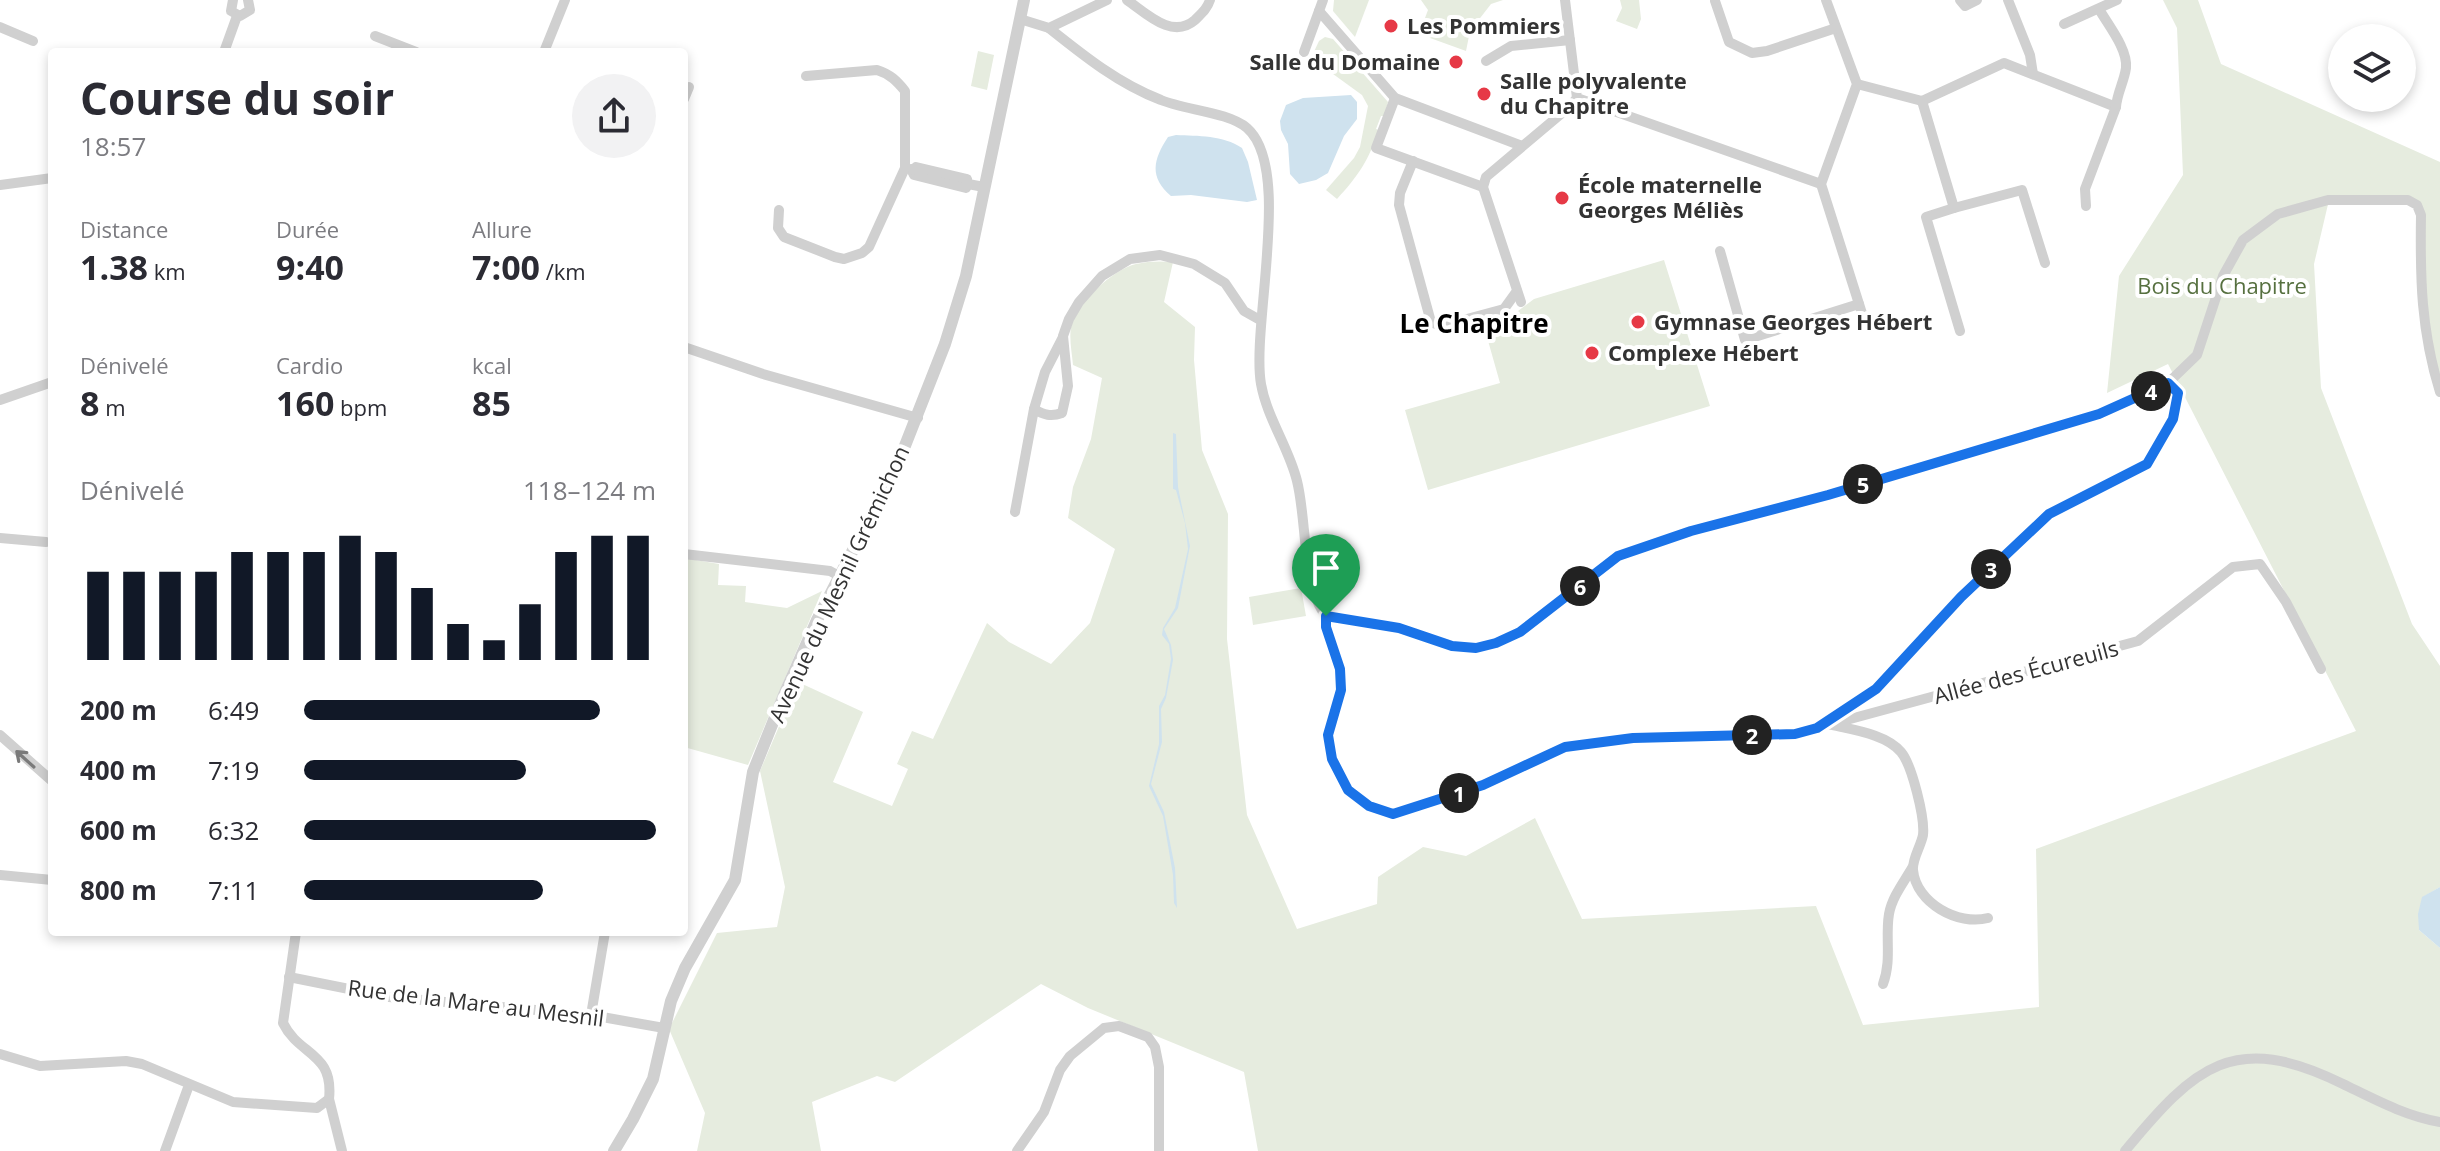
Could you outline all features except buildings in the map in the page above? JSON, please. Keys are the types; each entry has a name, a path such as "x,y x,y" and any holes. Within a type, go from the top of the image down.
{"street":[{"path":"237,16 248,13 251,7 248,0"},
{"path":"546,48 565,0"},
{"name":"Avenue du Mesnil Grémichon","path":"614,1151 653,1079 671,1001 685,968 735,880 753,772 811,634 899,461 945,344 966,276 1024,0"},
{"path":"1020,19 1049,28 1107,0"},
{"path":"1127,0 1166,27 1190,24 1207,8 1210,0"},
{"path":"1304,52 1323,0"},
{"path":"1413,161 1400,193 1399,205 1431,322 1441,326 1504,309 1519,297 1483,187 1486,177 1577,98 1565,0"},
{"path":"1826,0 1857,84 1821,184 1866,326"},
{"path":"1960,0 1965,6 1977,0"},
{"path":"2008,0 2030,55 2033,74"},
{"path":"2064,24 2117,0"},
{"path":"229,1 231,11 237,16"},
{"path":"1715,1 1729,42 1752,53 1836,28"},
{"path":"2086,206 2085,189 2116,107 2126,68 2124,55 2099,9"},
{"path":"1319,11 1395,98 1522,146"},
{"path":"225,48 237,16"},
{"path":"0,27 33,41"},
{"name":"Allée des Écureuils","path":"1049,28 1091,61 1143,93 1233,121 1247,128 1260,145 1269,219 1268,270 1260,320 1261,384 1297,479 1306,526 1309,577 1319,607 1326,616 1326,627 1340,669 1341,690 1328,735 1332,759 1348,790 1369,806 1393,814 1483,785 1565,747 1633,738 1795,734 2138,641 2233,567 2260,564 2286,602 2321,669"},
{"path":"375,36 406,48"},
{"path":"1486,61 1511,46 1570,40"},
{"path":"1857,84 1922,101 2004,63 2116,107"},
{"path":"779,210 778,228 784,237 835,257 853,257 869,247 909,169 905,91 897,81 877,70 806,76"},
{"path":"1395,98 1376,148 1483,187"},
{"path":"1577,98 1821,184"},
{"path":"1922,101 1954,208"},
{"path":"909,169 916,167 967,179 968,184 984,187"},
{"path":"0,185 48,179"},
{"path":"1960,331 1926,217 2022,190 2045,263"},
{"path":"1326,616 1399,628 1452,646 1476,648 1496,643 1520,632 1618,556 1691,531 1828,495 2099,414 2168,383 2197,355 2223,276 2243,240 2278,214 2328,200 2408,200 2417,205 2421,215 2420,281 2424,329 2440,392"},
{"path":"1720,251 1745,340 1859,304"},
{"path":"1015,512 1034,409 1045,372 1079,302 1102,276 1130,259 1160,255 1194,264 1225,283 1244,311 1260,320"},
{"path":"1034,409 1043,415 1054,416 1062,413 1066,406 1068,366 1063,336"},
{"path":"688,348 763,374 918,418"},
{"path":"0,400 48,383"},
{"path":"1817,728 1876,689 1961,597 2049,514 2147,464 2173,419 2178,393 2168,383"},
{"path":"0,538 46,542"},
{"path":"688,554 830,571 839,576"},
{"path":"1830,725 1865,733 1901,752 1910,769 1923,832 1912,868 1888,916 1889,962 1883,984"},
{"path":"0,735 48,777"},
{"path":"1912,868 1917,886 1934,905 1967,920 1988,918"},
{"path":"0,875 48,880"},
{"path":"295,936 283,1023 287,1032 328,1072 329,1099 342,1151"},
{"path":"591,1015 604,936"},
{"name":"Rue de la Mare au Mesnil","path":"289,977 389,997 591,1015 664,1028"},
{"path":"1017,1151 1044,1112 1060,1070 1070,1056 1104,1028 1119,1026 1148,1037 1155,1047 1159,1067 1159,1151"},
{"path":"0,1054 40,1066 126,1061 142,1064 233,1102 317,1108 329,1099"},
{"path":"2125,1151 2158,1111 2195,1078 2220,1064 2260,1057 2317,1071 2392,1108 2440,1122"},
{"path":"165,1151 189,1085"}],"green space":[{"path":"1334,0 1369,0 1355,37 1333,11"},
{"path":"1421,0 1503,0 1491,4 1470,31 1466,51 1419,34 1428,10"},
{"path":"1620,0 1639,0 1641,19 1637,29 1616,21 1622,8"},
{"name":"Bois du Chapitre","path":"2163,0 2198,0 2221,64 2440,162 2440,392 2434,372 2417,205 2329,200 2314,264 2321,388 2412,624 2440,666 2440,887 2423,897 2419,930 2440,948 2440,1151 1258,1151 1244,1072 1088,1008 1041,984 895,1082 877,1076 812,1102 821,1151 697,1151 705,1113 669,1029 717,933 777,927 785,887 760,771 798,682 863,712 833,782 892,806 908,769 897,764 912,731 933,739 987,623 1009,642 1051,664 1090,623 1115,549 1068,518 1073,487 1091,439 1102,378 1073,365 1071,327 1080,308 1107,280 1127,267 1145,262 1173,262 1164,302 1195,327 1194,360 1202,450 1228,514 1227,639 1247,815 1297,929 1377,904 1378,877 1423,847 1466,856 1535,818 1582,919 1816,906 1863,1025 2039,1007 2036,849 2356,731 2168,364 2107,393 2119,276 2183,175 2177,28"},
{"path":"1325,37 1333,39 1388,102 1367,159 1337,199 1326,190 1360,147 1368,106 1362,95 1311,58 1319,41"},
{"path":"978,51 994,55 987,90 971,86"},
{"name":"Complexe Hébert","path":"1664,260 1710,406 1428,490 1405,410 1500,383 1483,323 1514,314 1534,299"},
{"path":"688,559 719,564 718,585 746,586 745,602 787,608 822,591 748,765 688,748"},
{"path":"1301,588 1306,616 1253,625 1249,597"}],"water":[{"path":"1351,95 1357,102 1357,119 1344,136 1328,173 1299,184 1290,174 1288,144 1281,130 1280,121 1286,105 1303,98"},
{"path":"1168,137 1219,138 1242,148 1257,200 1247,202 1191,195 1171,196 1159,182 1156,168 1159,153"},
{"path":"1173,433 1176,434 1178,487 1190,546 1178,608 1164,629 1171,645 1173,660 1166,698 1161,709 1162,742 1151,784 1164,812 1175,868 1177,908 1163,816 1149,786 1159,744 1159,706 1165,695 1171,659 1169,644 1162,635 1163,628 1175,608 1188,549 1185,523 1176,490 1173,489"},
{"path":"2440,887 2440,948 2419,930 2418,914 2422,897"}],"place":[{"name":"Les Pommiers","path":"1391,26"},
{"name":"Salle du Domaine","path":"1456,62"},
{"name":"Salle polyvalente du Chapitre","path":"1484,94"},
{"name":"École maternelle Georges Méliès","path":"1562,198"},
{"name":"Gymnase Georges Hébert","path":"1638,322"},
{"name":"Complexe Hébert","path":"1592,353"}],"district":[{"name":"Le Chapitre","path":"1474,324"}],"route":[{"path":"2168,383 2178,393 2173,419 2147,464 2049,514 1961,597 1876,689 1817,728 1795,734 1633,738 1565,747 1483,785 1393,814 1369,806 1348,790 1332,759 1328,735 1341,690 1340,669 1326,627 1326,616 1399,628 1452,646 1476,648 1496,643 1520,632 1618,556 1657,541 1828,495 2099,414 2168,383"}]}
